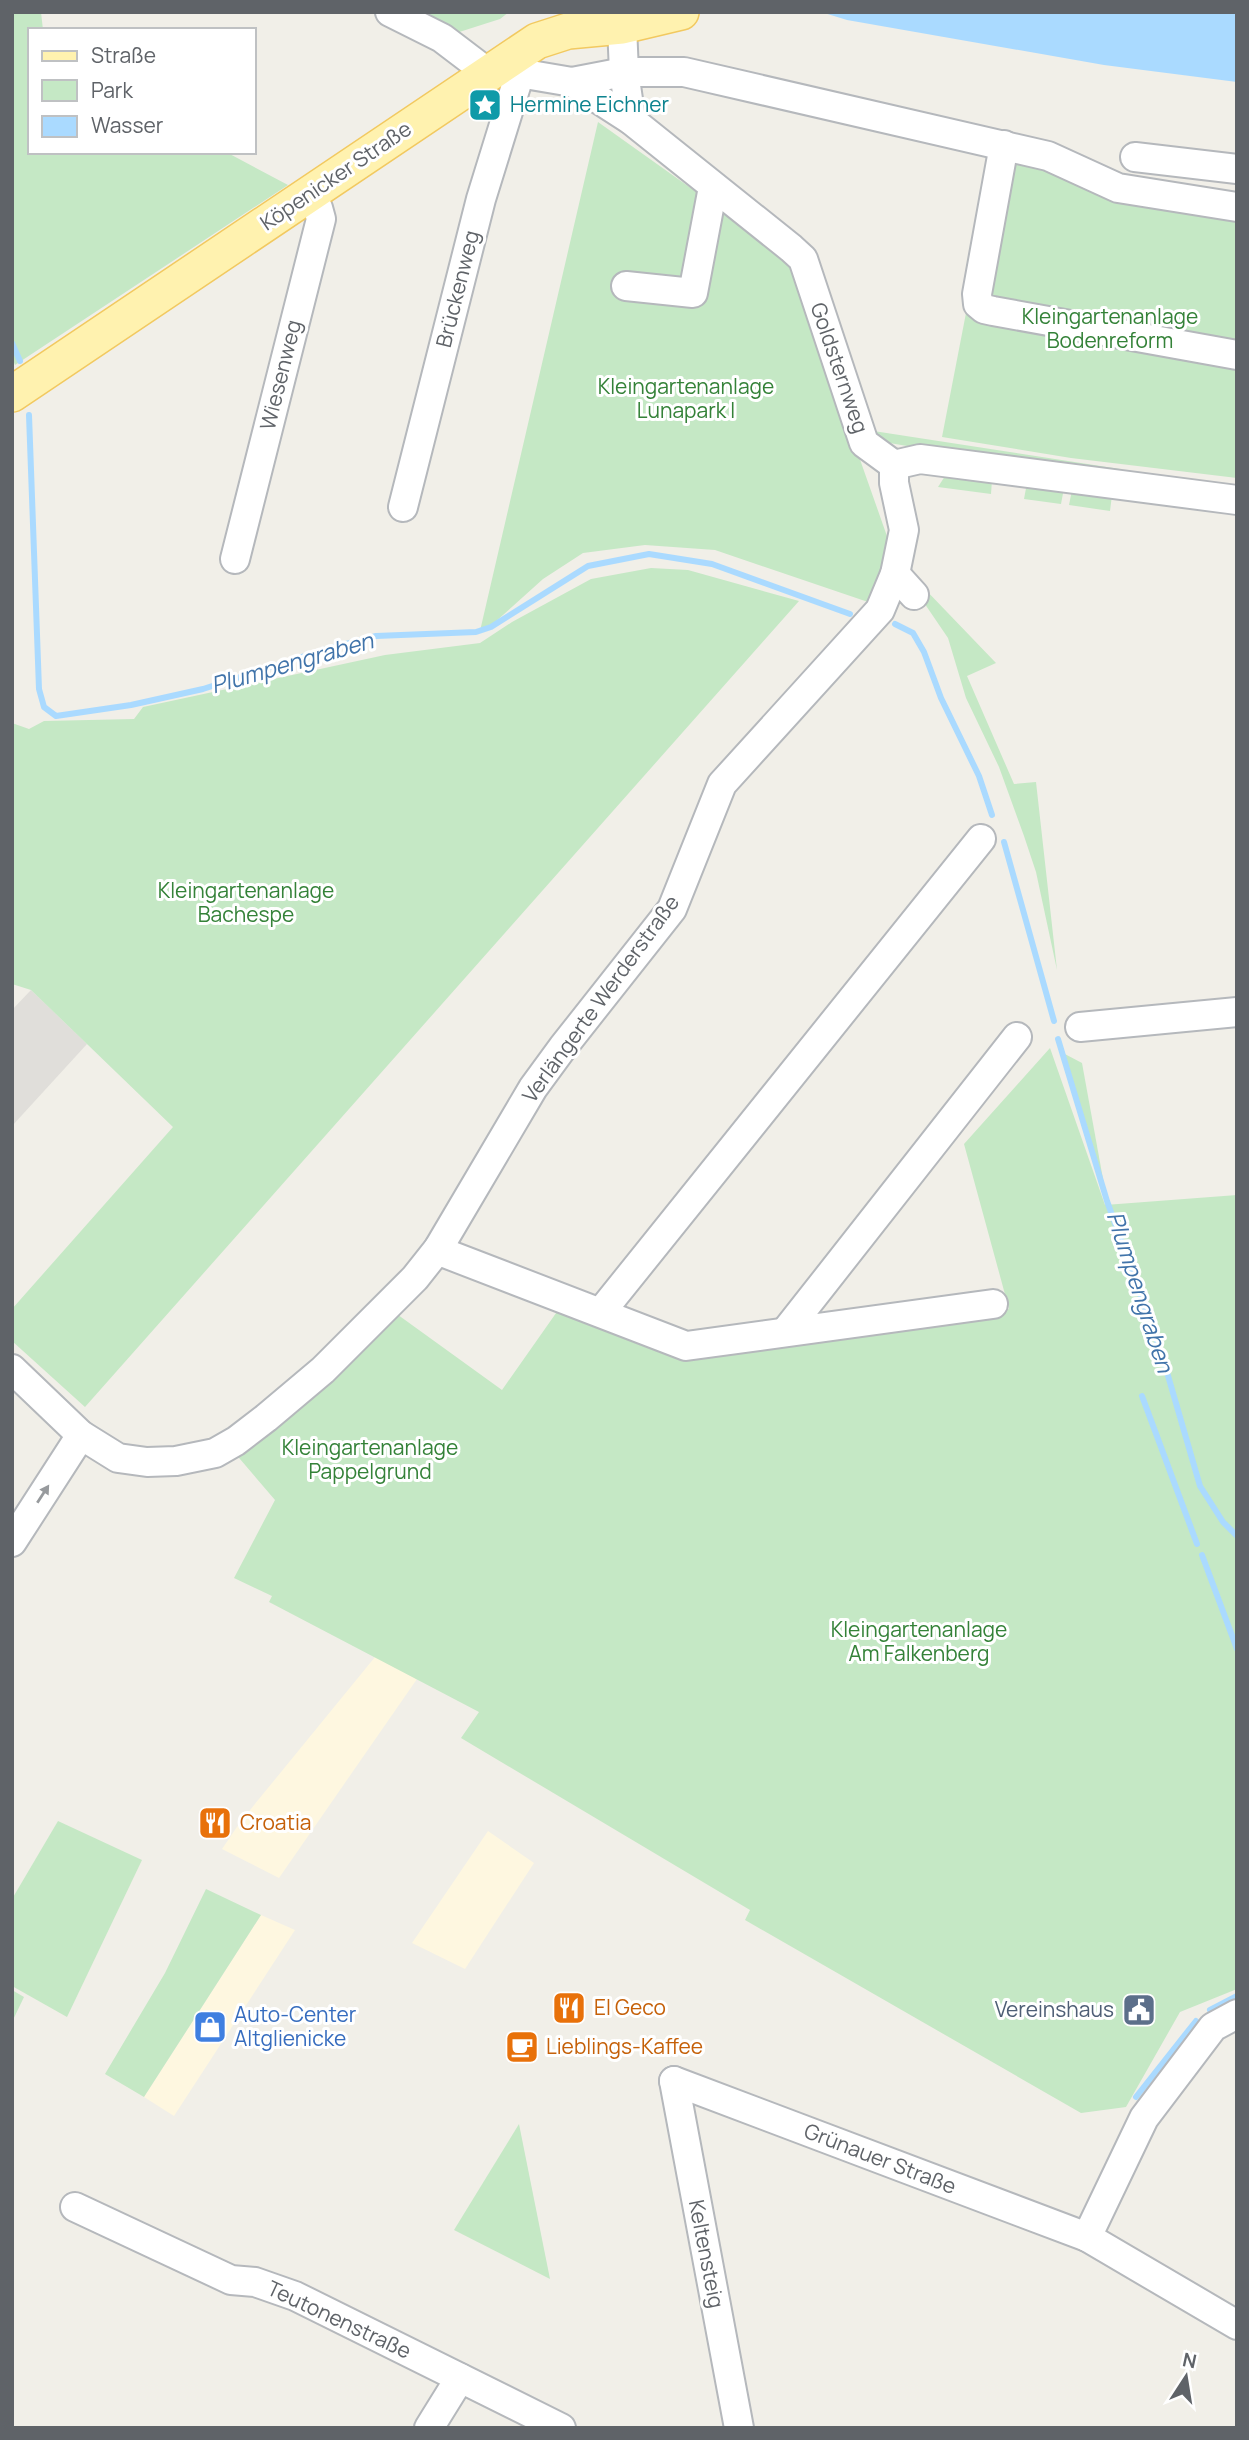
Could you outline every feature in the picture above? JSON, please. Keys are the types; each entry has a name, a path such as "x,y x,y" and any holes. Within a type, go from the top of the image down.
{"main road":[{"name":"Köpenicker Straße","path":"12,394 309,195 504,73 537,41 568,31 622,26 681,12"}],"street":[{"path":"390,12 504,73"},
{"path":"622,26 624,72 631,120"},
{"path":"572,82 624,72 684,72 1048,156 1118,188 1237,206"},
{"name":"Goldsternweg","path":"504,73 572,82 631,120 803,259 864,443 894,465"},
{"name":"Brückenweg","path":"403,507 481,199 504,73"},
{"path":"1004,145 977,294 978,304 984,309 1237,355"},
{"path":"1135,157 1237,169"},
{"path":"626,286 693,293 713,187"},
{"name":"Wiesenweg","path":"235,559 321,219 318,208 309,195"},
{"path":"894,465 920,459 1237,500"},
{"name":"Verlängerte Werderstraße","path":"12,1369 80,1435 118,1458 147,1462 176,1461 215,1453 246,1433 323,1370 415,1278 438,1249 533,1088 672,909 722,784 880,610 895,574 904,530 894,483 894,465"},
{"path":"895,574 914,595"},
{"path":"601,1312 981,839"},
{"path":"1080,1027 1237,1012"},
{"path":"786,1331 1017,1037"},
{"path":"438,1249 686,1346 993,1304"},
{"path":"17,1534 80,1435"},
{"path":"1087,2237 1144,2118 1213,2027 1237,2014"},
{"name":"Grünauer Straße","path":"674,2081 1087,2237 1237,2325"},
{"name":"Keltensteig","path":"674,2081 740,2428"},
{"name":"Teutonenstraße","path":"75,2207 231,2280 255,2282 295,2296 561,2428"},
{"path":"429,2428 460,2378"}],"shaded area":[{"path":"31,990 87,1044 12,1126 12,1010"},
{"path":"375,1657 417,1679 279,1878 222,1849 241,1821"},
{"path":"488,1831 534,1863 465,1969 412,1943"},
{"name":"Auto-Center Altglienicke","path":"261,1915 295,1930 174,2116 144,2097"}],"green space":[{"path":"12,12 41,12 43,28 28,28 28,154 230,154 288,185 15,365 12,357"},
{"path":"409,12 509,12 500,19 453,34"},
{"name":"Kleingartenanlage Lunapark I","path":"598,122 789,258 888,539 882,575 868,602 715,550 645,545 583,553 543,579 494,623 480,631"},
{"name":"Kleingartenanlage Bodenreform","path":"1009,154 1237,198 1237,478 1071,458 942,437 966,313 979,315"},
{"path":"867,430 1120,469 1119,475 936,451 878,441"},
{"path":"947,473 992,480 991,494 938,487"},
{"path":"1027,483 1064,488 1061,504 1024,499"},
{"path":"1072,490 1112,495 1110,511 1069,505"},
{"name":"Kleingartenanlage Bachespe","path":"651,568 688,570 799,601 85,1407 12,1341 12,1309 173,1127 31,990 12,984 12,723 29,729 44,721 134,719 143,707 385,655 480,643 512,622 591,579"},
{"path":"922,586 996,663 967,676 1014,784 1036,782 1057,970 1036,872 1024,836 999,767 966,698 948,638 916,591"},
{"name":"Kleingartenanlage Am Falkenberg","path":"1050,1048 1105,1205 1237,1195 1237,1989 1180,2012 1126,2107 1081,2113 745,1920 750,1910 461,1738 479,1712 269,1602 272,1596 234,1578 275,1500 234,1452 394,1312 502,1390 561,1306 671,1350 972,1318 1009,1309 964,1144"},
{"path":"1061,1052 1082,1063 1107,1201"},
{"path":"58,1821 142,1860 67,2017 12,1986 12,1899"},
{"path":"206,1889 261,1915 144,2097 105,2074 165,1973"},
{"path":"12,1990 24,1997 12,2022"},
{"path":"519,2124 550,2279 454,2230"}],"water":[{"path":"821,12 1237,12 1237,82 1104,65 847,20"}],"waterway":[{"name":"Plumpengraben","path":"12,343 20,361"},
{"name":"Plumpengraben","path":"29,415 39,689 44,707 56,716 131,705 203,689 376,636 476,632 491,627 588,566 649,554 712,564 850,614"},
{"name":"Plumpengraben","path":"895,624 913,633 924,652 941,698 979,776 992,815"},
{"name":"Plumpengraben","path":"1004,842 1054,1021"},
{"name":"Plumpengraben","path":"1058,1039 1107,1201 1162,1355 1200,1486 1223,1522 1237,1536"},
{"path":"1142,1396 1197,1544"},
{"path":"1202,1555 1237,1649"},
{"path":"1210,2010 1237,1996"},
{"path":"1136,2097 1196,2021"}],"place":[{"name":"Hermine Eichner","path":"485,105"},
{"name":"Croatia","path":"215,1823"},
{"name":"El Geco","path":"569,2008"},
{"name":"Vereinshaus","path":"1139,2010"},
{"name":"Auto-Center Altglienicke","path":"210,2027"},
{"name":"Lieblings-Kaffee","path":"522,2047"}],"park label":[{"name":"Kleingartenanlage Pappelgrund","path":"370,1460"}]}
